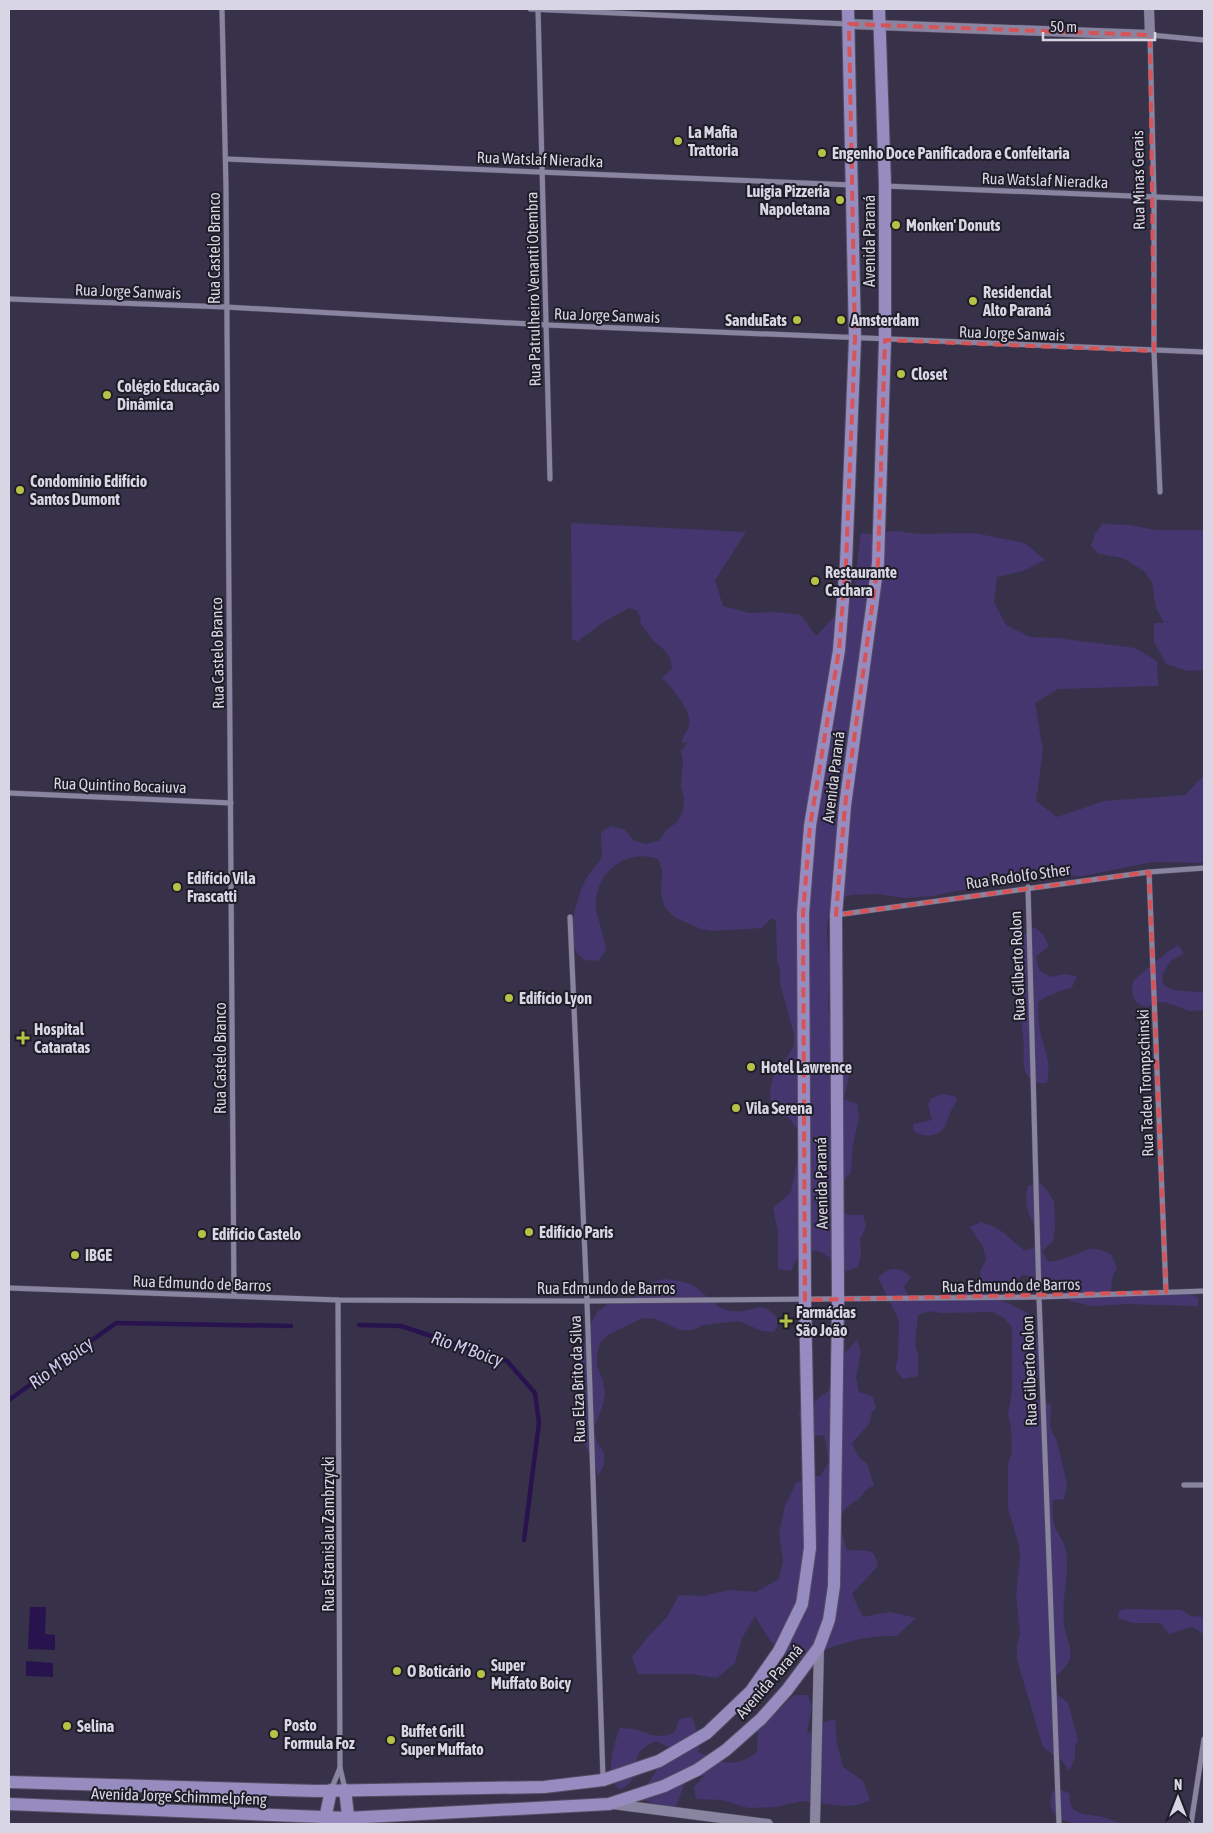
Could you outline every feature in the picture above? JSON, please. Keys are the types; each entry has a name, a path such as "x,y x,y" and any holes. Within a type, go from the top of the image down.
{"main road":[{"name":"Avenida Paraná","path":"345,1790 544,1787 603,1780 659,1761 707,1734 751,1691 779,1651 802,1604 810,1548 805,1300 803,914 810,826 838,650 845,582 855,338 848,9"},
{"name":"Avenida Paraná","path":"348,1821 609,1804 664,1786 697,1770 726,1750 761,1719 787,1690 819,1647 829,1620 834,1586 838,1300 836,915 845,806 878,563 885,340 885,186 879,9"},
{"name":"Rua Minas Gerais","path":"1149,9 1150,35"},
{"path":"848,24 1150,35"},
{"path":"815,1824 819,1647"},
{"name":"Avenida Jorge Schimmelpfeng","path":"9,1782 345,1790"},
{"path":"324,1821 331,1790"},
{"path":"345,1790 348,1821"},
{"name":"Avenida Jorge Schimmelpfeng","path":"9,1804 348,1821"},
{"path":"609,1804 768,1824"},
{"path":"435,1824 449,1814"},
{"path":"258,1815 272,1824"}],"street":[{"name":"Rua Castelo Branco","path":"222,9 226,159 234,1296"},
{"path":"530,9 848,24"},
{"name":"Rua Patrulheiro Venanti Otembra","path":"538,9 550,479"},
{"path":"1150,35 1204,40"},
{"name":"Rua Minas Gerais","path":"1150,35 1154,197 1154,351 1160,492"},
{"name":"Rua Watslaf Nieradka","path":"226,159 853,185"},
{"name":"Rua Watslaf Nieradka","path":"885,186 1204,199"},
{"name":"Rua Jorge Sanwais","path":"9,299 226,307 547,325 885,340 1204,352"},
{"name":"Rua Quintino Bocaiuva","path":"9,793 231,802"},
{"name":"Rua Rodolfo Sther","path":"836,915 1028,887 1148,872 1204,868"},
{"name":"Rua Tadeu Trompschinski","path":"1148,872 1166,1292"},
{"name":"Rua Gilberto Rolon","path":"1028,887 1039,1298 1059,1824"},
{"name":"Rua Elza Brito da Silva","path":"570,917 587,1301 603,1780"},
{"name":"Rua Edmundo de Barros","path":"9,1288 338,1300 587,1301 1039,1298 1204,1291"},
{"name":"Rua Estanislau Zambrzycki","path":"338,1300 340,1768 345,1790"},
{"path":"1184,1485 1204,1485"},
{"path":"1191,1824 1204,1739"},
{"name":"Rua Estanislau Zambrzycki","path":"331,1790 340,1768"}],"highlighted area":[{"path":"849,24 1150,35 1154,351 885,340 878,563 845,806 836,915 1149,872 1166,1292 805,1300 803,914 810,826 839,650 846,563 855,339"}],"shaded area":[{"path":"571,523 746,532 715,580 723,606 749,613 774,612 801,615 816,636 853,597 861,533 895,531 920,534 974,533 1025,543 1045,560 1023,571 997,577 994,602 1006,625 1030,637 1057,638 1135,648 1157,661 1158,686 1058,689 1035,703 1043,751 1036,801 1057,817 1104,801 1185,795 1204,775 1204,863 1152,862 1083,876 1069,876 1053,871 1028,870 1015,873 1004,880 987,886 933,896 904,898 878,894 852,895 837,899 827,924 830,965 828,1009 833,1031 831,1056 843,1062 849,1076 844,1099 857,1104 859,1118 853,1144 851,1172 838,1187 837,1211 850,1215 863,1215 866,1227 860,1239 861,1254 858,1267 846,1271 834,1268 829,1257 818,1251 805,1252 796,1260 791,1271 778,1269 778,1232 773,1208 791,1192 801,1141 797,1129 790,1119 779,1114 771,1101 770,1089 773,1077 781,1068 794,1045 794,1034 780,983 776,921 771,918 762,928 712,931 701,929 676,918 665,908 661,894 662,870 658,859 645,856 633,857 621,861 612,868 604,877 599,888 596,901 597,914 606,951 598,961 586,960 578,955 574,946 572,935 575,910 586,879 602,857 601,832 612,826 625,830 633,840 645,844 659,841 666,830 677,822 683,810 684,798 681,787 683,763 681,751 688,742 682,743 689,725 689,719 684,706 671,687 662,678 672,669 670,658 666,651 652,639 640,623 641,616 636,610 629,608 602,623 577,642 572,639"},
{"path":"1102,524 1129,525 1155,530 1204,530 1204,670 1188,671 1166,664 1154,642 1154,623 1164,623 1156,608 1152,582 1144,571 1123,558 1099,554 1091,546 1095,534"},
{"path":"1034,927 1043,934 1049,946 1036,957 1039,970 1050,977 1064,974 1077,976 1072,987 1038,1002 1039,1028 1049,1069 1047,1083 1034,1083 1025,1071 1024,1040 1015,992 1013,969 1016,947 1019,941"},
{"path":"1178,945 1184,953 1173,959 1167,967 1162,979 1164,984 1175,990 1204,992 1204,1010 1190,1011 1165,1002 1152,1003 1148,1007 1142,1006 1133,997 1132,985 1135,979"},
{"path":"943,1094 957,1097 946,1125 934,1135 917,1133 913,1130 913,1124 932,1120 928,1104 932,1098"},
{"path":"1040,1182 1054,1202 1055,1228 1053,1241 1042,1251 1048,1262 1094,1249 1111,1254 1117,1267 1112,1279 1111,1291 1123,1295 1166,1292 1193,1295 1198,1298 1198,1306 1128,1304 1092,1306 1069,1301 1067,1289 1043,1284 1029,1276 1022,1275 1013,1284 995,1287 993,1299 1006,1302 1029,1314 1037,1339 1043,1350 1044,1362 1033,1387 1037,1400 1051,1404 1050,1428 1056,1439 1067,1487 1064,1499 1053,1500 1052,1510 1055,1527 1066,1551 1067,1570 1063,1615 1070,1647 1070,1656 1066,1666 1051,1682 1056,1693 1068,1703 1078,1740 1075,1745 1075,1758 1069,1771 1062,1761 1043,1747 1017,1660 1017,1646 1020,1634 1016,1595 1020,1558 1019,1545 1008,1508 1008,1464 1012,1452 1011,1427 1008,1415 1012,1391 1012,1327 1004,1318 993,1312 941,1313 930,1311 918,1315 915,1343 918,1356 918,1376 903,1379 895,1369 898,1358 899,1321 878,1277 891,1269 899,1269 911,1277 904,1287 908,1295 920,1300 958,1295 981,1283 980,1271 986,1260 983,1247 970,1227 981,1222 989,1225 1005,1234 1025,1251 1037,1246 1036,1231 1027,1207 1026,1198 1028,1186"},
{"path":"664,1279 690,1284 726,1310 767,1309 780,1321 774,1332 762,1331 739,1321 703,1325 693,1330 680,1330 656,1319 643,1318 609,1334 601,1341 597,1353 597,1367 603,1381 605,1393 603,1405 594,1428 597,1442 604,1453 604,1465 598,1476 595,1464 583,1442 580,1431 581,1394 577,1382 577,1370 582,1358 586,1334 597,1312 608,1304 632,1301 645,1286"},
{"path":"857,1340 861,1352 856,1377 859,1392 872,1396 876,1408 872,1412 869,1424 852,1443 857,1455 867,1464 874,1485 848,1506 838,1518 847,1550 869,1551 874,1554 878,1566 852,1594 863,1617 890,1612 916,1618 897,1636 860,1639 802,1659 779,1651 755,1616 742,1638 735,1663 717,1678 691,1674 638,1674 632,1657 667,1617 679,1595 704,1596 729,1590 756,1592 779,1579 783,1561 779,1533 785,1506 796,1483 821,1475 829,1461 824,1435 815,1436 801,1426 799,1413 840,1382 840,1358"},
{"path":"30,1607 46,1607 45,1634 55,1635 55,1650 28,1649"},
{"path":"1124,1609 1181,1610 1191,1616 1204,1617 1204,1641 1203,1634 1193,1627 1169,1634 1161,1623 1133,1623 1119,1618 1118,1612"},
{"path":"26,1661 53,1663 53,1677 26,1676"},
{"path":"795,1695 808,1695 812,1707 807,1732 818,1734 824,1722 835,1719 837,1743 843,1767 863,1781 870,1800 859,1805 843,1806 802,1801 776,1807 748,1808 722,1800 696,1799 694,1787 704,1776 691,1774 684,1785 675,1809 658,1805 645,1800 647,1785 668,1747 656,1741 641,1750 638,1755 636,1771 628,1784 620,1790 611,1780 612,1754 620,1728 635,1729 651,1735 664,1736 675,1732 679,1719 692,1717 700,1740 698,1752 721,1761 735,1763 749,1758 757,1752 758,1727"},
{"path":"1053,1791 1065,1791 1070,1794 1072,1808 1082,1814 1106,1818 1125,1824 1089,1825 1063,1820 1055,1814 1051,1804"}],"waterway":[{"name":"Rio M'Boicy","path":"9,1400 116,1323 291,1326"},
{"name":"Rio M'Boicy","path":"359,1325 401,1326 507,1361 535,1393 539,1423 524,1540"}],"place":[{"name":"La Mafia Trattoria","path":"678,141"},
{"name":"Engenho Doce Panificadora e Confeitaria","path":"822,153"},
{"name":"Luigia Pizzeria Napoletana","path":"840,200"},
{"name":"Monken' Donuts","path":"896,225"},
{"name":"Residencial Alto Paraná","path":"973,301"},
{"name":"SanduEats","path":"797,320"},
{"name":"Amsterdam","path":"841,320"},
{"name":"Closet","path":"901,374"},
{"name":"Colégio Educação Dinâmica","path":"107,395"},
{"name":"Condomínio Edifício Santos Dumont","path":"20,490"},
{"name":"Restaurante Cachara","path":"815,581"},
{"name":"Edifício Vila Frascatti","path":"177,887"},
{"name":"Edifício Lyon","path":"509,998"},
{"name":"Hospital Cataratas","path":"23,1038"},
{"name":"Hotel Lawrence","path":"751,1067"},
{"name":"Vila Serena","path":"736,1108"},
{"name":"Edifício Paris","path":"529,1232"},
{"name":"Edifício Castelo","path":"202,1234"},
{"name":"IBGE","path":"75,1255"},
{"name":"Farmácias São João","path":"786,1321"},
{"name":"O Boticário","path":"397,1671"},
{"name":"Super Muffato Boicy","path":"481,1674"},
{"name":"Selina","path":"67,1726"},
{"name":"Posto Formula Foz","path":"274,1734"},
{"name":"Buffet Grill Super Muffato","path":"391,1740"}]}
